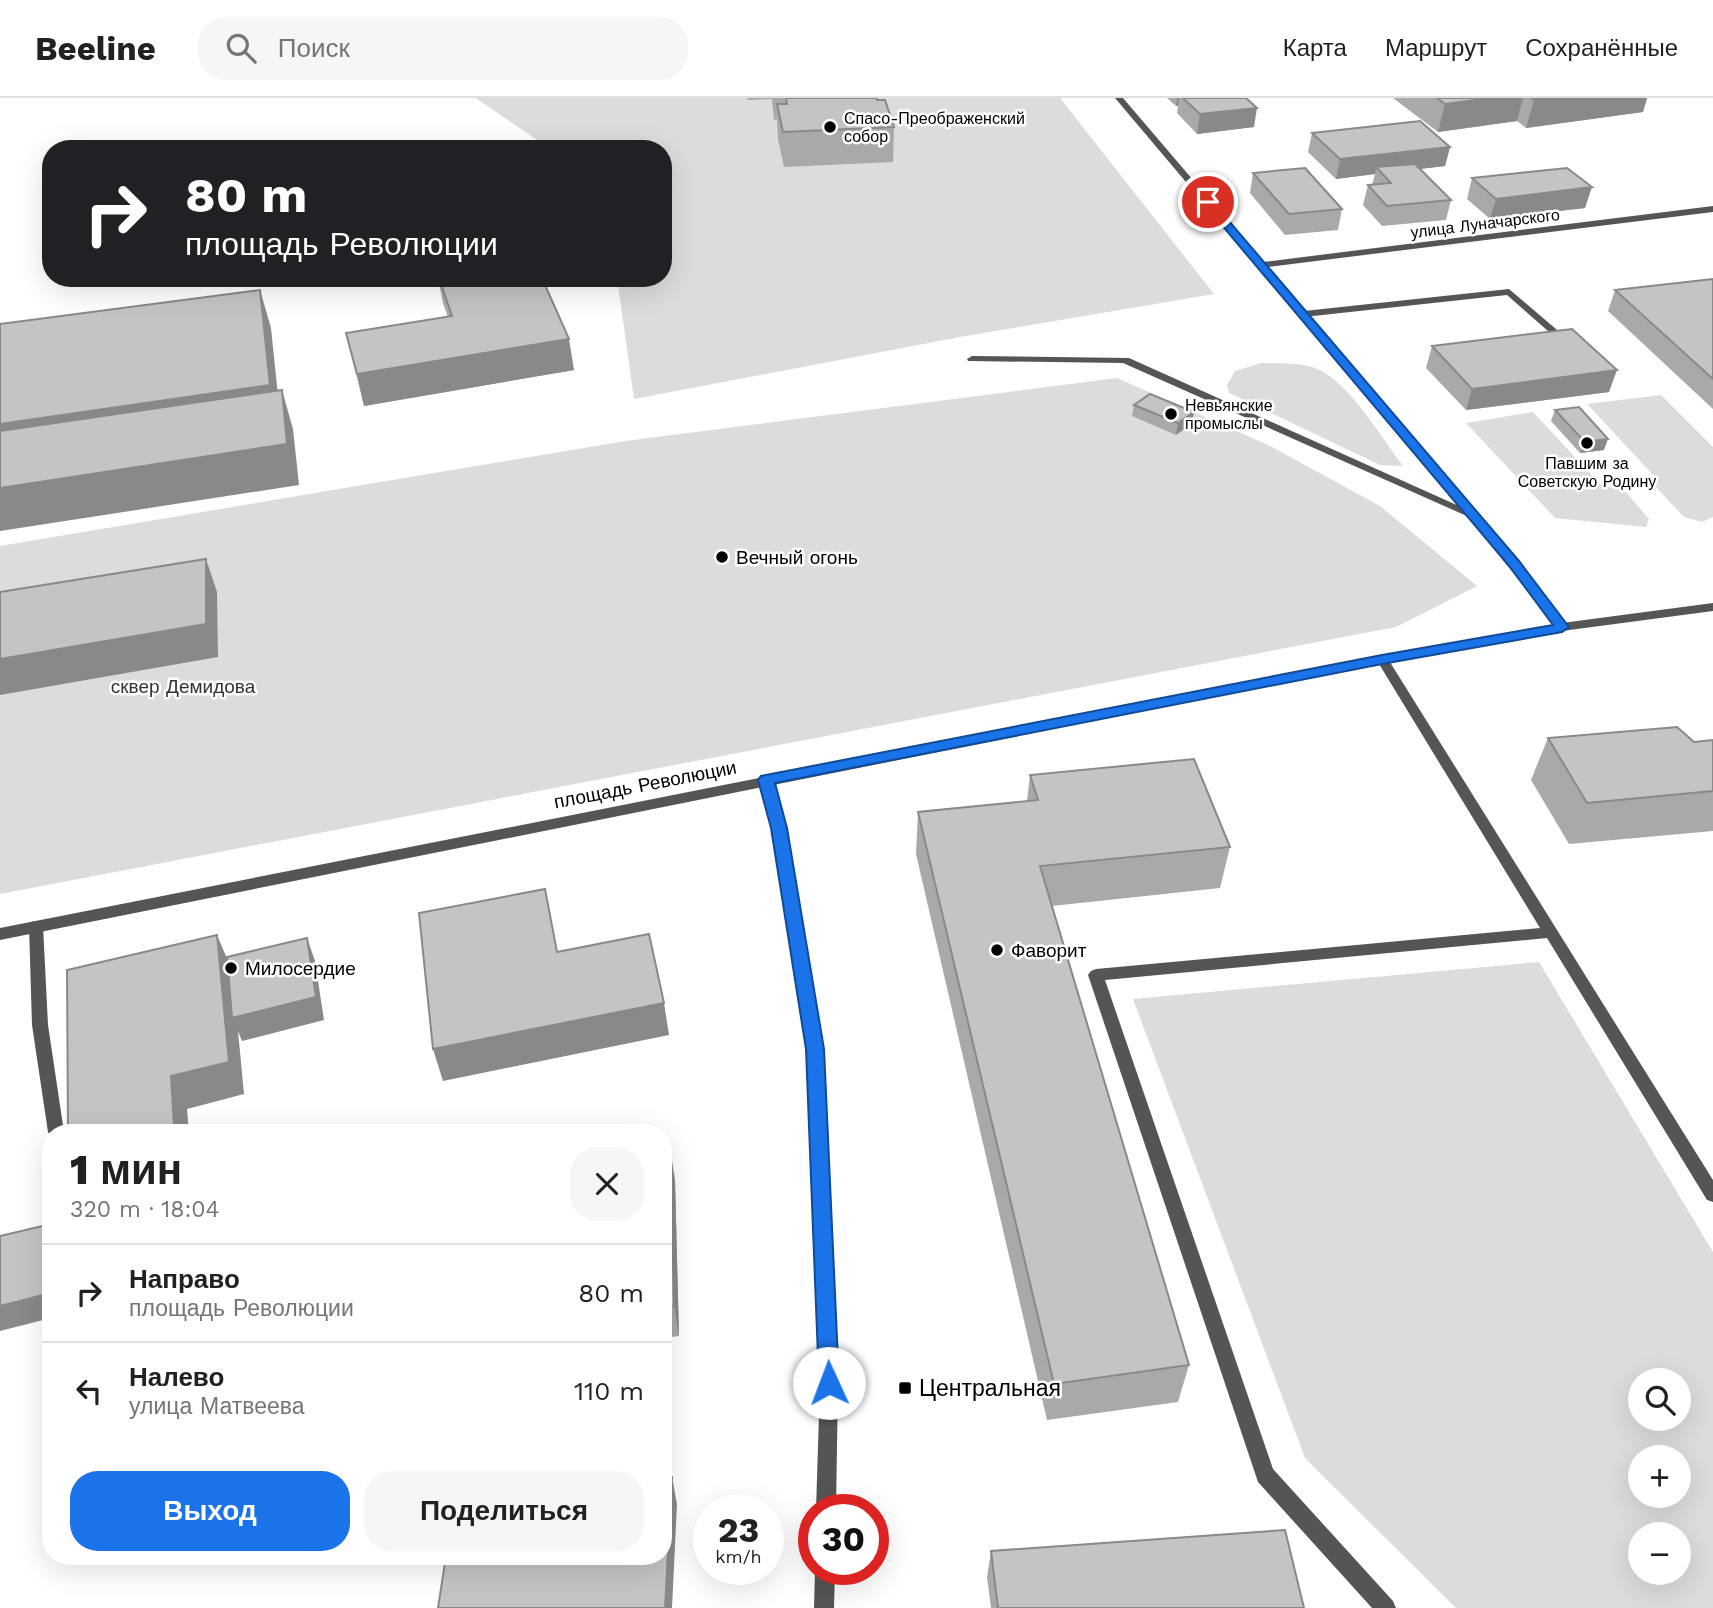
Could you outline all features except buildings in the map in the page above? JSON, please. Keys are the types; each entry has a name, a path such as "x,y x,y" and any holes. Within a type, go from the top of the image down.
{"street":[{"path":"1119,98 1474,515 1562,627"},
{"name":"улица Луначарского","path":"1261,265 1713,209"},
{"path":"1304,314 1509,292 1575,350"},
{"path":"972,359 1125,360 1474,515"},
{"name":"площадь Революции","path":"0,933 1382,659 1562,627 1713,607"},
{"path":"1382,659 1713,1195"},
{"path":"766,780 779,828 815,1049 829,1383 826,1494"},
{"path":"36,926 40,1025 55,1124"},
{"path":"1386,1608 1265,1475 1096,975 1551,932"},
{"path":"824,1608 825,1585"}],"green space":[{"path":"476,98 1060,98 1214,294 960,337 634,399 618,287 672,287 672,140 537,140"},
{"path":"1261,363 1302,365 1325,373 1357,403 1403,466 1380,465 1229,393 1227,385 1235,371"},
{"name":"сквер Демидова","path":"1117,378 1268,445 1380,506 1477,586 1396,627 0,894 0,546 625,441"},
{"path":"1661,395 1713,447 1713,517 1702,522 1684,517 1654,485 1656,478 1587,404"},
{"path":"1533,412 1601,485 1624,490 1649,519 1646,527 1555,518 1466,423"},
{"path":"1539,962 1713,1252 1713,1608 1456,1608 1305,1458 1133,999"}],"place":[{"name":"Спасо-Преображенский собор","path":"830,127"},
{"name":"Невьянские промыслы","path":"1171,414"},
{"name":"Павшим за Советскую Родину","path":"1587,443"},
{"name":"Вечный огонь","path":"722,557"},
{"name":"Фаворит","path":"997,950"},
{"name":"Милосердие","path":"231,968"},
{"name":"Центральная","path":"905,1388"}],"route":[{"path":"829,1383 815,1049 779,828 766,780 1382,659 1562,627 1515,564 1208,202"}]}
